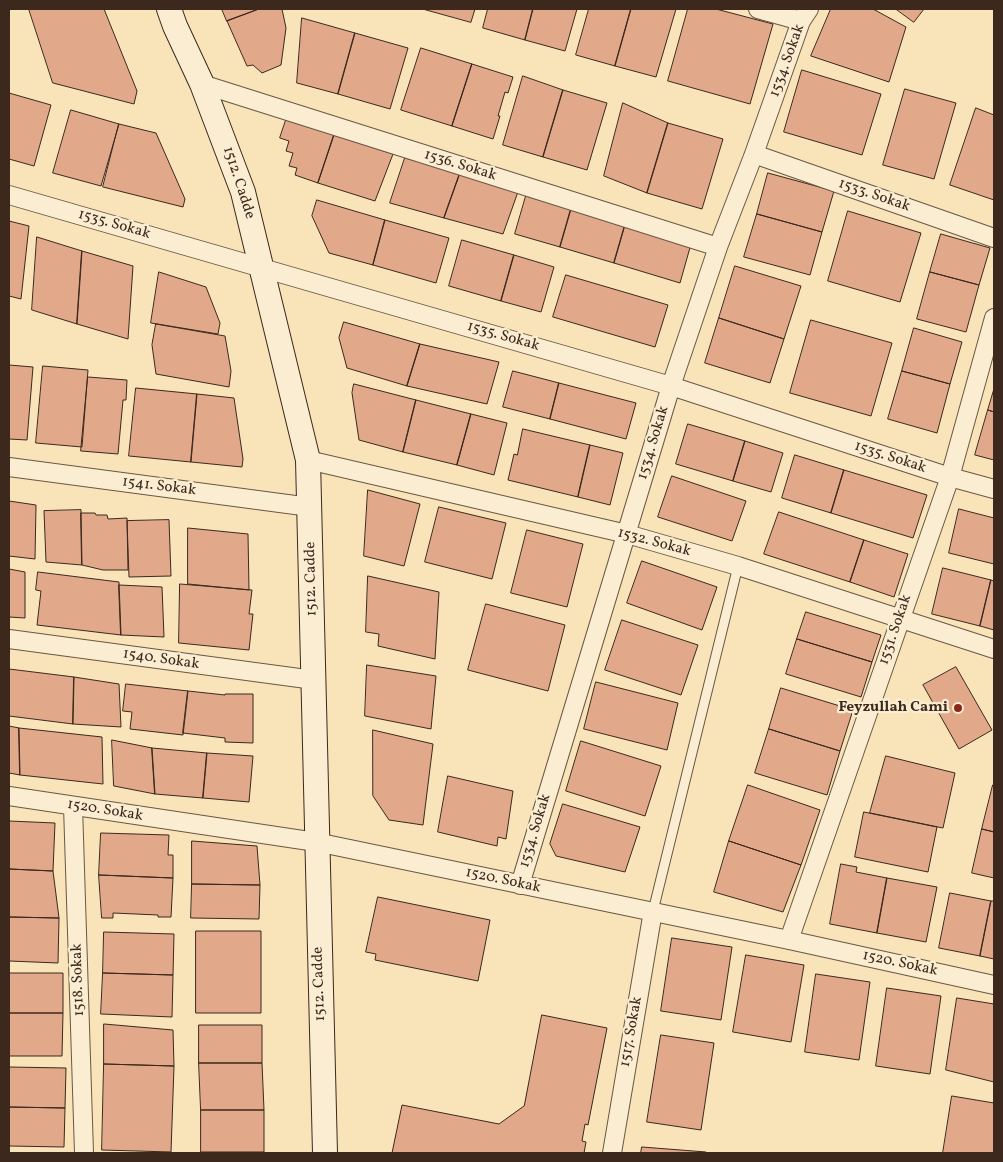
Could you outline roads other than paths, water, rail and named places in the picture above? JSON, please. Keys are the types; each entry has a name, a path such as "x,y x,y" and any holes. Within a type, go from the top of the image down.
{"street":[{"path":"758,9 805,15"},
{"name":"1512. Cadde","path":"169,14 202,84 243,192 308,460 325,1153"},
{"name":"1534. Sokak","path":"520,885 670,386 718,247 805,15"},
{"name":"1536. Sokak","path":"202,84 718,247"},
{"name":"1533. Sokak","path":"754,154 994,238"},
{"name":"1535. Sokak","path":"9,195 670,386 950,477 994,489"},
{"name":"1531. Sokak","path":"788,940 950,477 994,318"},
{"name":"1532. Sokak","path":"308,460 627,534 738,566 994,648"},
{"name":"1541. Sokak","path":"9,467 310,507"},
{"name":"1540. Sokak","path":"9,639 314,680"},
{"name":"1520. Sokak","path":"9,796 316,842 653,911 994,985"},
{"name":"1518. Sokak","path":"74,806 84,1153"},
{"name":"1517. Sokak","path":"612,1153 653,911"}],"lane":[{"path":"653,911 738,566"}],"place":[{"name":"Feyzullah Cami","path":"958,708"}]}
